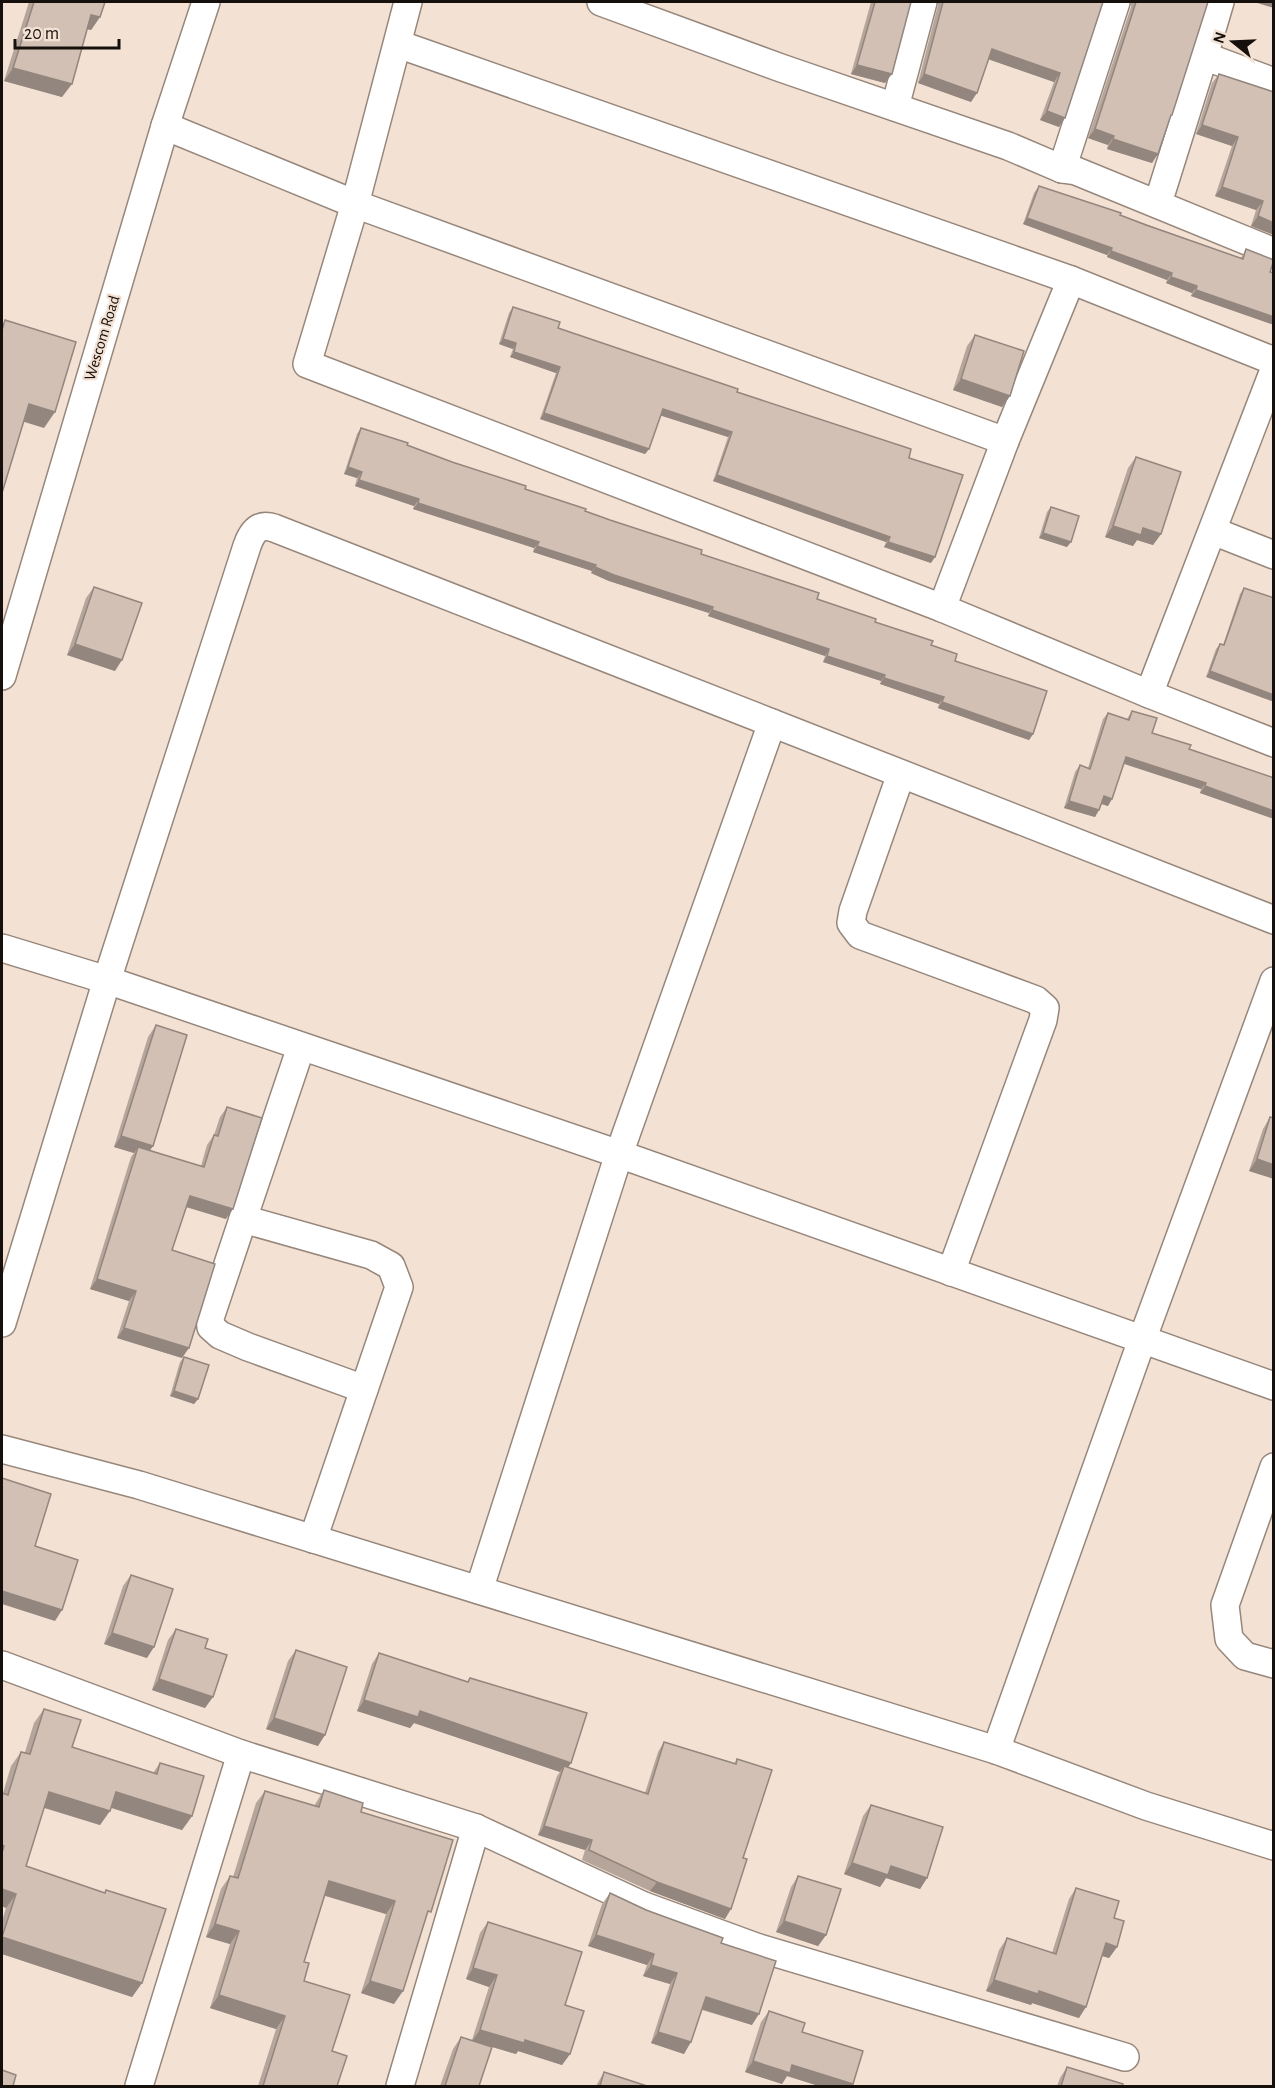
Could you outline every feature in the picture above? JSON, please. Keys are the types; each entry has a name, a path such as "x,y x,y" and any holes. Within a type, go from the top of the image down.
{"street":[{"name":"Wescom Road","path":"2,676 11,606 206,2"},
{"path":"408,2 355,204 307,364 942,608 1274,743"},
{"path":"601,2 644,9 895,107 1008,146 1062,169 1076,171 1274,252"},
{"path":"895,107 923,2"},
{"path":"1062,169 1116,2"},
{"path":"1158,203 1220,2"},
{"path":"398,44 1071,280 1274,362"},
{"path":"1204,56 1274,82"},
{"path":"165,126 355,204 1005,441"},
{"path":"942,608 1005,441 1071,280"},
{"path":"1149,694 1274,370"},
{"path":"2,1323 107,980 247,546 259,526 266,525 274,528 1274,920"},
{"path":"1213,531 1274,555"},
{"path":"479,1590 619,1154 772,723"},
{"path":"901,774 853,911 851,924 860,934 1036,1000 1045,1008 1043,1020 951,1272"},
{"path":"2,948 107,980 619,1154 1274,1386"},
{"path":"996,1750 1142,1340 1274,981"},
{"path":"301,1047 210,1318 211,1327 220,1335 248,1347 364,1389"},
{"path":"243,1219 371,1255 391,1266 399,1287 313,1539"},
{"path":"2,1449 139,1485 996,1750 1146,1806 1274,1846"},
{"path":"1274,1467 1225,1605 1229,1639 1245,1656 1274,1664"},
{"path":"2,1665 241,1754 476,1828 644,1906 756,1947 1125,2057"},
{"path":"139,2086 241,1754"},
{"path":"400,2086 476,1828"}],"building":[{"path":"34,2 105,2 100,17 91,15 72,84 13,68"},
{"path":"875,2 911,2 892,74 857,65"},
{"path":"943,2 1103,2 1065,118 1047,111 1060,73 992,49 977,93 924,74"},
{"path":"1136,2 1208,2 1158,154 1113,139 1114,136 1095,129"},
{"path":"1219,74 1274,92 1274,223 1258,216 1263,201 1222,187 1238,137 1202,125"},
{"path":"1039,186 1121,213 1120,215 1146,225 1243,259 1246,249 1274,260 1270,272 1274,273 1274,317 1196,290 1197,286 1171,277 1172,273 1111,251 1112,248 1027,218"},
{"path":"513,307 560,322 558,328 738,389 737,392 911,449 909,458 963,475 935,557 888,542 890,537 717,475 732,432 663,409 649,449 544,413 560,367 514,352 516,343 503,339"},
{"path":"5,320 76,342 55,412 29,404 2,493 2,330"},
{"path":"975,335 1024,351 1010,396 961,379"},
{"path":"361,428 408,443 407,445 452,462 526,486 525,489 586,509 585,511 610,520 702,550 701,554 819,593 817,599 876,619 875,622 933,641 931,645 957,654 955,661 1047,691 1033,734 942,702 944,697 884,678 885,675 827,656 829,649 712,610 713,607 614,575 595,567 596,565 537,546 539,542 418,503 419,499 359,480 362,472 348,467"},
{"path":"1136,457 1181,472 1161,534 1143,528 1141,535 1113,526"},
{"path":"1051,507 1079,516 1071,542 1043,533"},
{"path":"94,587 142,603 122,660 75,644"},
{"path":"1244,588 1274,598 1274,695 1210,671 1220,644 1224,645"},
{"path":"1132,711 1157,718 1152,733 1191,745 1189,749 1274,778 1274,811 1205,786 1206,783 1126,757 1112,799 1104,796 1099,810 1069,801 1080,765 1090,769 1108,713 1129,720"},
{"path":"156,1025 187,1035 153,1146 121,1136"},
{"path":"227,1107 262,1118 233,1209 190,1196 172,1250 215,1264 189,1348 124,1328 136,1291 97,1279 138,1147 204,1167 214,1135 218,1136"},
{"path":"1270,1117 1274,1118 1274,1165 1257,1159"},
{"path":"184,1357 209,1365 198,1399 174,1391"},
{"path":"2,1478 51,1494 35,1546 78,1560 62,1610 2,1591"},
{"path":"131,1575 173,1589 154,1647 112,1633"},
{"path":"176,1629 208,1639 205,1648 227,1655 213,1697 159,1679"},
{"path":"296,1650 347,1667 325,1735 274,1718"},
{"path":"379,1653 468,1682 470,1678 587,1713 571,1763 420,1711 418,1717 364,1700"},
{"path":"44,1709 81,1720 72,1747 157,1774 160,1763 204,1776 192,1816 116,1792 110,1811 49,1792 26,1866 105,1893 106,1890 166,1909 142,1983 2,1937 16,1894 2,1889 4,1846 2,1845 2,1793 8,1795 21,1752 30,1754"},
{"path":"664,1742 736,1764 737,1759 772,1770 743,1858 747,1859 731,1909 657,1882 589,1850 592,1840 544,1826 564,1766 648,1794"},
{"path":"324,1790 363,1803 361,1812 453,1840 403,1991 370,1981 395,1901 329,1881 304,1962 309,1963 304,1981 350,1995 332,2051 347,2056 337,2086 263,2086 285,2016 219,1995 239,1931 215,1924 230,1876 238,1878 265,1791 319,1807"},
{"path":"871,1805 943,1827 927,1878 891,1866 888,1875 852,1863"},
{"path":"798,1876 841,1889 826,1935 784,1921"},
{"path":"1076,1888 1119,1901 1114,1918 1124,1921 1117,1947 1106,1943 1086,2007 1039,1991 1038,1994 994,1980 1007,1938 1056,1954"},
{"path":"610,1893 646,1910 723,1938 721,1943 776,1961 759,2014 706,1997 691,2042 658,2032 677,1973 651,1965 654,1954 596,1935"},
{"path":"488,1922 582,1952 565,2005 584,2011 570,2054 525,2040 524,2043 480,2030 497,1975 473,1968"},
{"path":"769,2011 805,2023 802,2032 863,2051 853,2084 792,2065 790,2073 753,2061"},
{"path":"461,2037 492,2047 479,2086 445,2086"},
{"path":"1067,2067 1123,2084 1122,2086 1061,2086"},
{"path":"2,2070 16,2075 13,2086 2,2086"},
{"path":"604,2072 647,2086 600,2086"}]}
